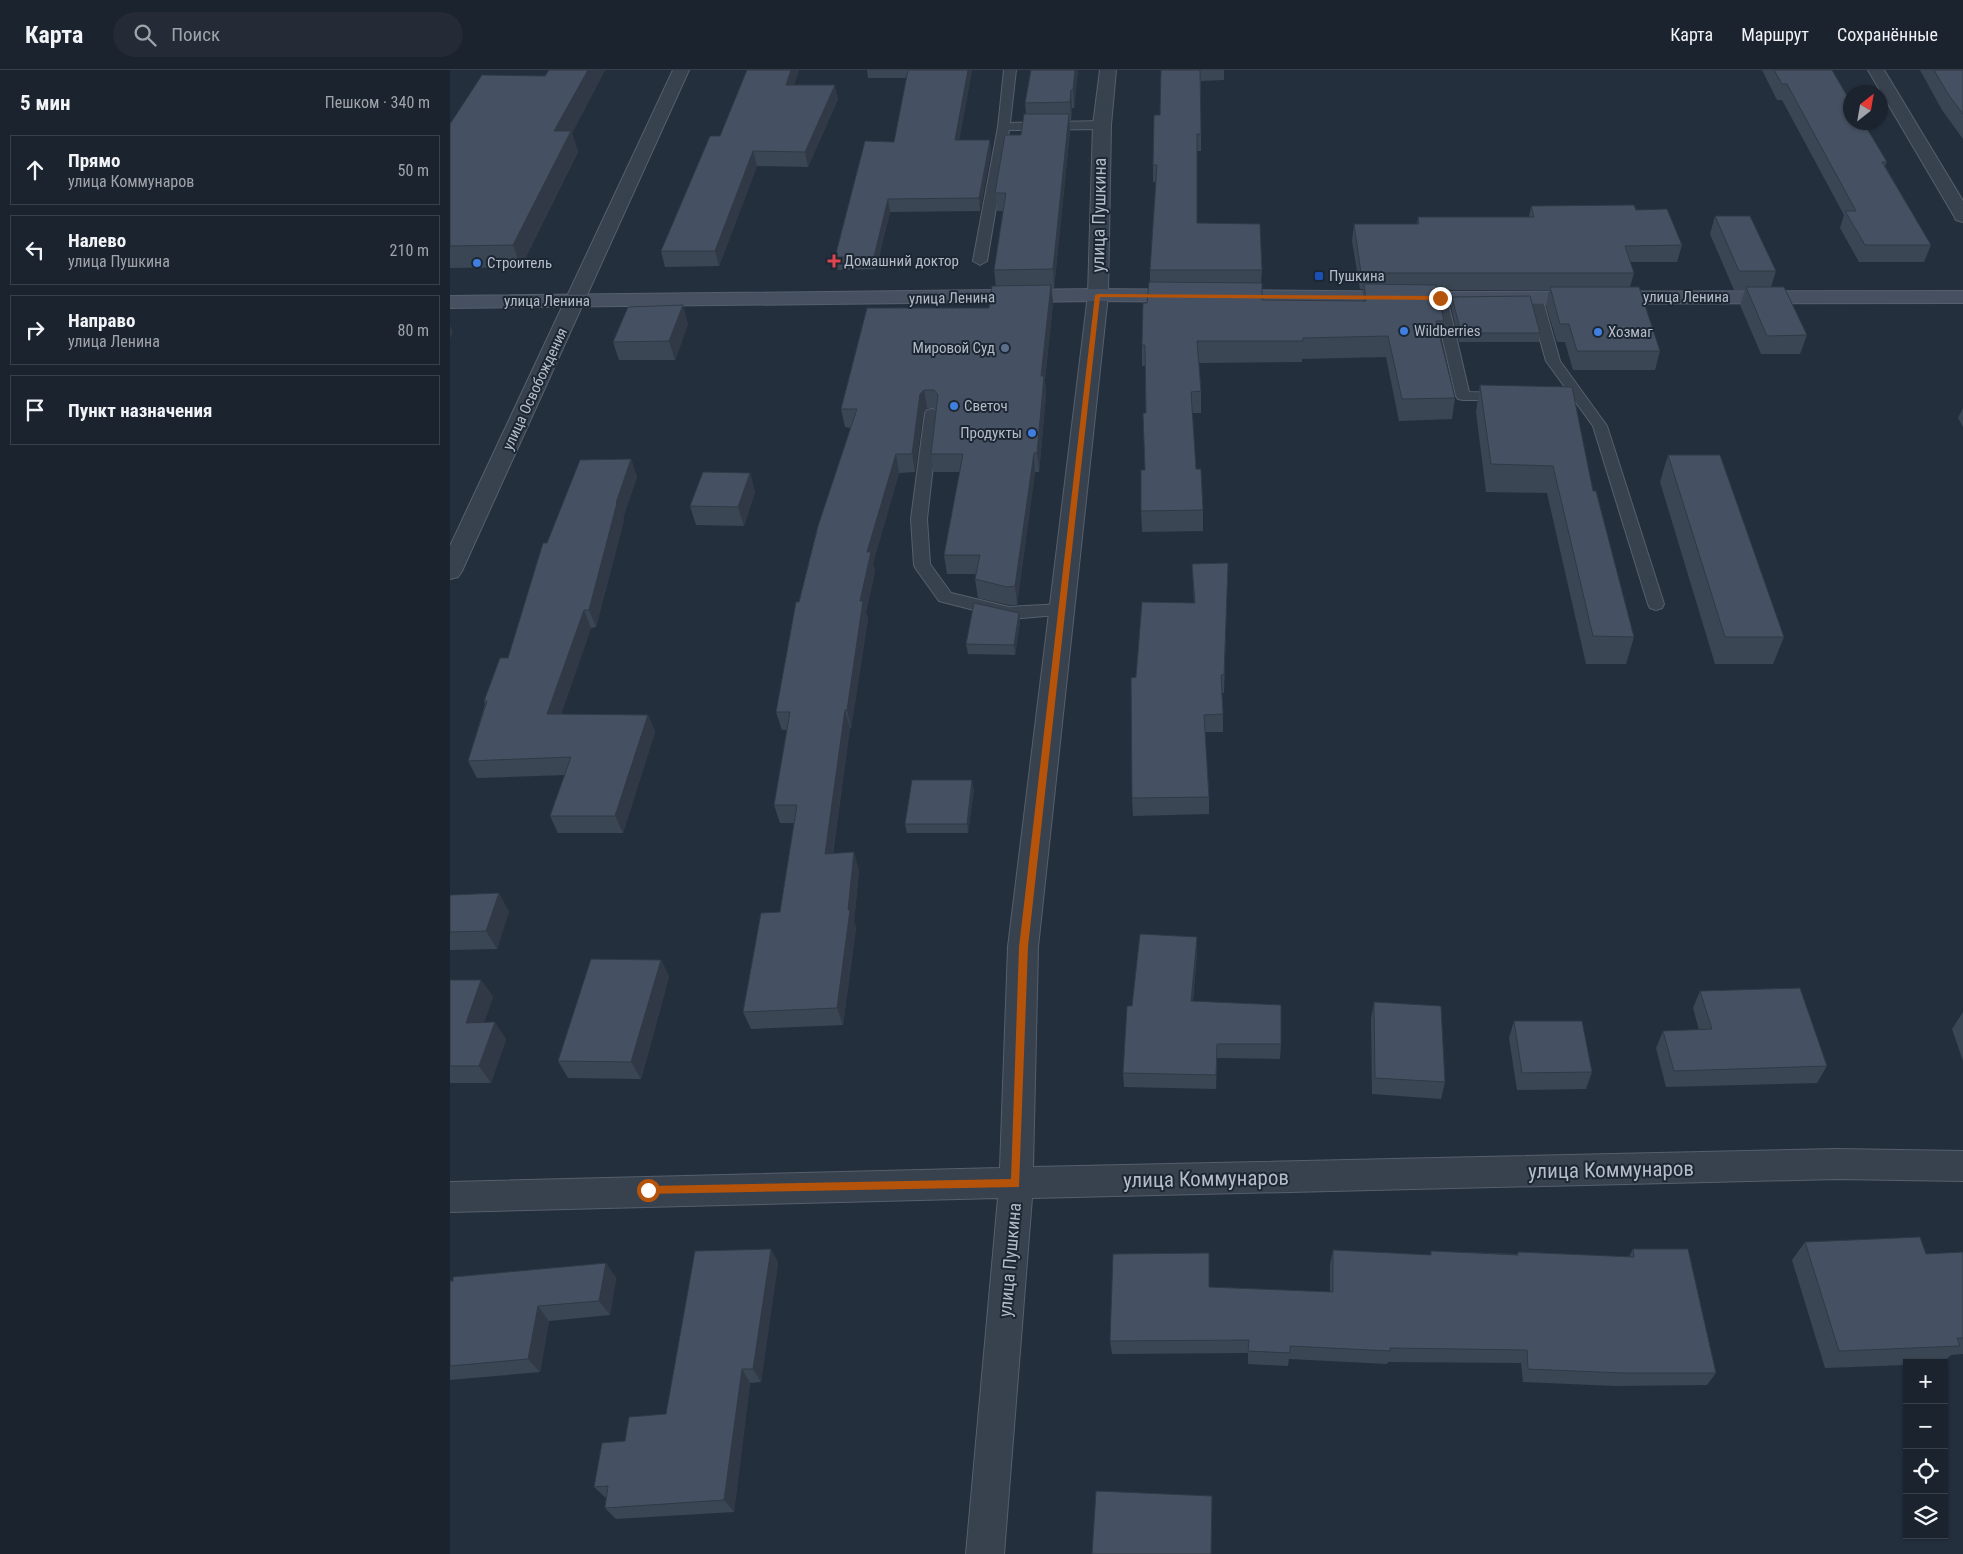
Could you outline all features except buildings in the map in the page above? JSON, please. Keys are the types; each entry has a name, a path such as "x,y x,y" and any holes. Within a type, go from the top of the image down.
{"main road":[{"name":"улица Ленина","path":"450,302 1098,295 1440,298 1963,297"}],"street":[{"name":"улица Освобождения","path":"450,571 681,70"},
{"name":"улица Пушкина","path":"985,1554 1016,1184 1023,947 1098,295 1102,125 1108,70"},
{"path":"1876,70 1963,216"},
{"name":"улица Коммунаров","path":"450,1197 648,1190 1016,1184 1818,1165 1963,1166"}],"lane":[{"path":"980,260 1004,127 1010,70"},
{"path":"1004,127 1102,125"},
{"path":"1535,297 1553,361 1600,426 1656,604"},
{"path":"1440,298 1463,396 1522,398"},
{"path":"1561,398 1580,399"},
{"path":"932,413 919,519 922,565 945,597 1010,613 1062,610"}],"place":[{"name":"Домашний доктор","path":"834,261"},
{"name":"Строитель","path":"477,263"},
{"name":"Пушкина","path":"1319,276"},
{"name":"Wildberries","path":"1404,331"},
{"name":"Хозмаг","path":"1598,332"},
{"name":"Мировой Суд","path":"1005,348"},
{"name":"Светоч","path":"954,406"},
{"name":"Продукты","path":"1032,433"}],"route":[{"path":"648,1190 1016,1184 1023,947 1098,295 1440,298"}]}
